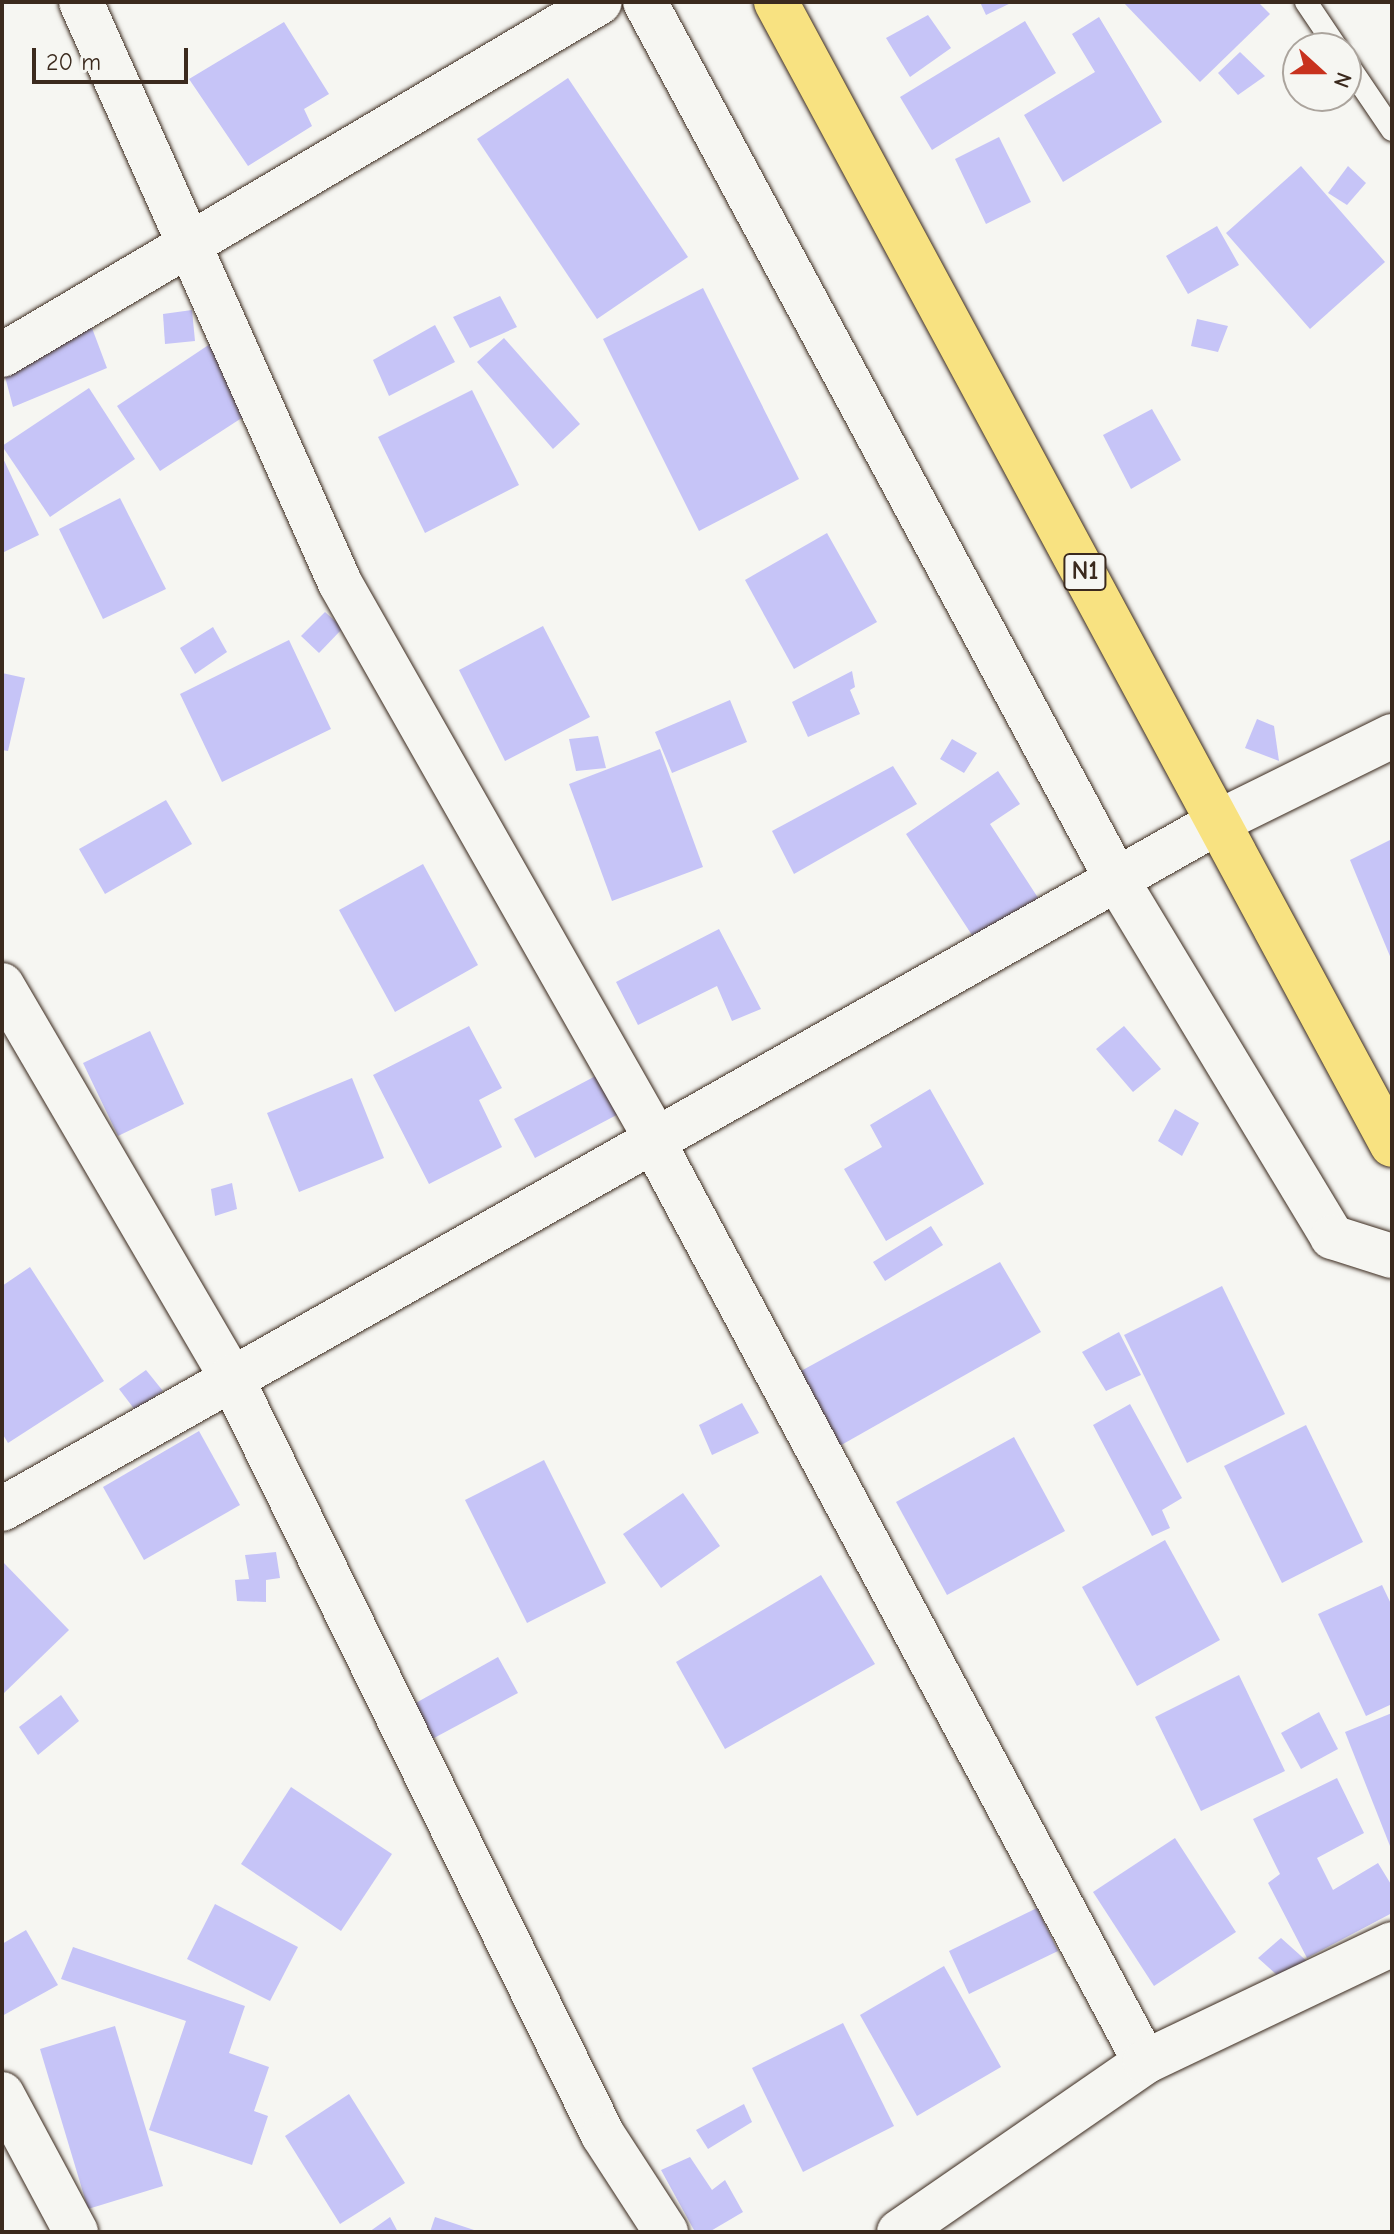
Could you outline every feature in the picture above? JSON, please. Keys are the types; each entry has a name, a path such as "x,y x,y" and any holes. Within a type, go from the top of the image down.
{"highway":[{"name":"N1","path":"776,2 1392,1145"}],"street":[{"path":"81,2 187,246 340,583 656,1139 668,1170 1145,2062"},
{"path":"2,355 600,2"},
{"path":"645,2 1117,880 1332,1237 1392,1256"},
{"path":"2,1509 1220,821 1392,736"},
{"path":"2,985 231,1377 603,2135 666,2232"},
{"path":"899,2232 1145,2062 1392,1944"},
{"path":"2,2094 76,2232"}],"lane":[{"path":"1306,2 1326,32"},
{"path":"1362,86 1392,130"}],"building":[{"path":"980,2 1013,2 986,15"},
{"path":"1123,2 1258,2 1270,14 1200,82"},
{"path":"928,15 951,48 910,77 886,38"},
{"path":"1099,17 1162,122 1063,182 1024,115 1095,72 1072,34"},
{"path":"1025,21 1056,73 932,150 900,97"},
{"path":"284,22 329,94 304,109 312,126 248,166 189,79"},
{"path":"1240,52 1265,76 1238,95 1218,73"},
{"path":"568,78 688,257 597,319 477,139"},
{"path":"999,137 1031,202 986,224 955,159"},
{"path":"1301,166 1385,262 1310,329 1226,233"},
{"path":"1348,166 1366,183 1347,205 1328,193"},
{"path":"1217,226 1239,265 1188,294 1166,256"},
{"path":"703,288 799,479 699,531 603,339"},
{"path":"500,296 517,327 470,348 453,317"},
{"path":"192,310 195,341 165,344 163,314"},
{"path":"1197,319 1228,326 1218,352 1191,346"},
{"path":"435,325 455,362 389,396 373,360"},
{"path":"92,328 107,368 13,407 2,365"},
{"path":"504,338 580,424 553,449 477,362"},
{"path":"210,344 254,410 160,471 117,406"},
{"path":"89,388 135,459 50,517 2,446"},
{"path":"472,390 519,485 425,533 378,437"},
{"path":"1152,409 1181,460 1131,489 1103,435"},
{"path":"2,456 39,535 2,553"},
{"path":"120,498 166,589 103,619 59,529"},
{"path":"827,533 877,622 794,669 745,580"},
{"path":"325,612 343,628 319,653 301,636"},
{"path":"543,626 590,717 505,761 459,670"},
{"path":"213,627 227,652 195,674 180,648"},
{"path":"289,640 331,729 222,782 180,694"},
{"path":"852,671 855,687 850,690 860,714 808,737 792,702"},
{"path":"2,673 25,678 8,751 2,750"},
{"path":"730,700 747,742 672,773 655,732"},
{"path":"1257,719 1274,726 1279,761 1245,748"},
{"path":"598,736 606,768 576,771 569,739"},
{"path":"952,739 977,753 964,773 940,759"},
{"path":"660,749 703,867 612,901 569,784"},
{"path":"893,766 917,804 794,874 772,831"},
{"path":"998,771 1020,804 990,824 1044,907 983,952 906,834"},
{"path":"166,800 192,844 105,894 79,849"},
{"path":"1392,839 1392,961 1350,860"},
{"path":"423,864 478,965 395,1012 339,910"},
{"path":"719,929 761,1009 732,1021 717,986 638,1025 616,982"},
{"path":"469,1026 502,1088 479,1100 502,1147 429,1184 373,1075"},
{"path":"1124,1026 1161,1069 1133,1092 1096,1049"},
{"path":"150,1031 184,1104 118,1136 83,1063"},
{"path":"607,1070 628,1109 535,1158 514,1119"},
{"path":"352,1078 384,1158 299,1192 267,1113"},
{"path":"930,1089 984,1184 886,1241 844,1169 882,1147 870,1125"},
{"path":"1175,1109 1199,1123 1182,1156 1158,1141"},
{"path":"232,1183 237,1209 215,1216 211,1189"},
{"path":"931,1226 943,1245 885,1281 873,1262"},
{"path":"1000,1262 1041,1332 836,1448 790,1377"},
{"path":"30,1267 104,1381 8,1443 2,1433 2,1286"},
{"path":"1222,1286 1285,1414 1187,1463 1124,1335"},
{"path":"1119,1332 1141,1375 1106,1391 1082,1352"},
{"path":"146,1370 163,1391 135,1410 119,1389"},
{"path":"742,1403 759,1433 712,1455 699,1425"},
{"path":"1130,1404 1182,1498 1162,1510 1170,1528 1152,1536 1093,1425"},
{"path":"1306,1425 1363,1542 1282,1583 1224,1466"},
{"path":"199,1431 240,1505 144,1560 103,1487"},
{"path":"1014,1437 1065,1531 947,1595 896,1502"},
{"path":"544,1460 606,1583 527,1623 465,1500"},
{"path":"683,1493 720,1546 661,1588 623,1534"},
{"path":"1165,1540 1220,1640 1137,1686 1082,1587"},
{"path":"276,1552 280,1578 266,1580 266,1602 237,1601 235,1580 249,1579 245,1555"},
{"path":"2,1561 69,1630 2,1695"},
{"path":"821,1575 875,1664 725,1749 676,1662"},
{"path":"1382,1585 1392,1606 1392,1704 1366,1716 1318,1614"},
{"path":"498,1657 518,1693 421,1745 405,1709"},
{"path":"1239,1675 1285,1771 1201,1811 1155,1717"},
{"path":"61,1695 79,1721 38,1755 19,1727"},
{"path":"1319,1712 1338,1749 1301,1769 1281,1733"},
{"path":"1392,1713 1392,1851 1345,1732"},
{"path":"1337,1778 1364,1833 1317,1858 1333,1890 1378,1863 1392,1886 1392,1913 1307,1958 1268,1883 1280,1874 1253,1819"},
{"path":"291,1787 392,1854 341,1931 241,1864"},
{"path":"1175,1838 1236,1932 1154,1986 1093,1892"},
{"path":"215,1904 298,1947 270,2001 187,1959"},
{"path":"1037,1908 1058,1951 969,1994 949,1951"},
{"path":"26,1930 58,1985 2,2016 2,1944"},
{"path":"1281,1938 1310,1964 1287,1984 1258,1958"},
{"path":"73,1947 245,2006 229,2053 269,2067 254,2111 268,2116 252,2165 149,2130 186,2021 61,1979"},
{"path":"944,1966 1001,2067 917,2116 860,2015"},
{"path":"843,2023 894,2126 803,2172 752,2068"},
{"path":"115,2026 163,2186 88,2209 40,2049"},
{"path":"349,2094 405,2183 340,2224 285,2136"},
{"path":"744,2104 752,2122 708,2149 696,2130"},
{"path":"690,2157 712,2190 725,2180 743,2212 709,2232 695,2232 661,2170"},
{"path":"390,2217 398,2232 369,2232"},
{"path":"435,2217 477,2231 477,2232 430,2232"}]}
